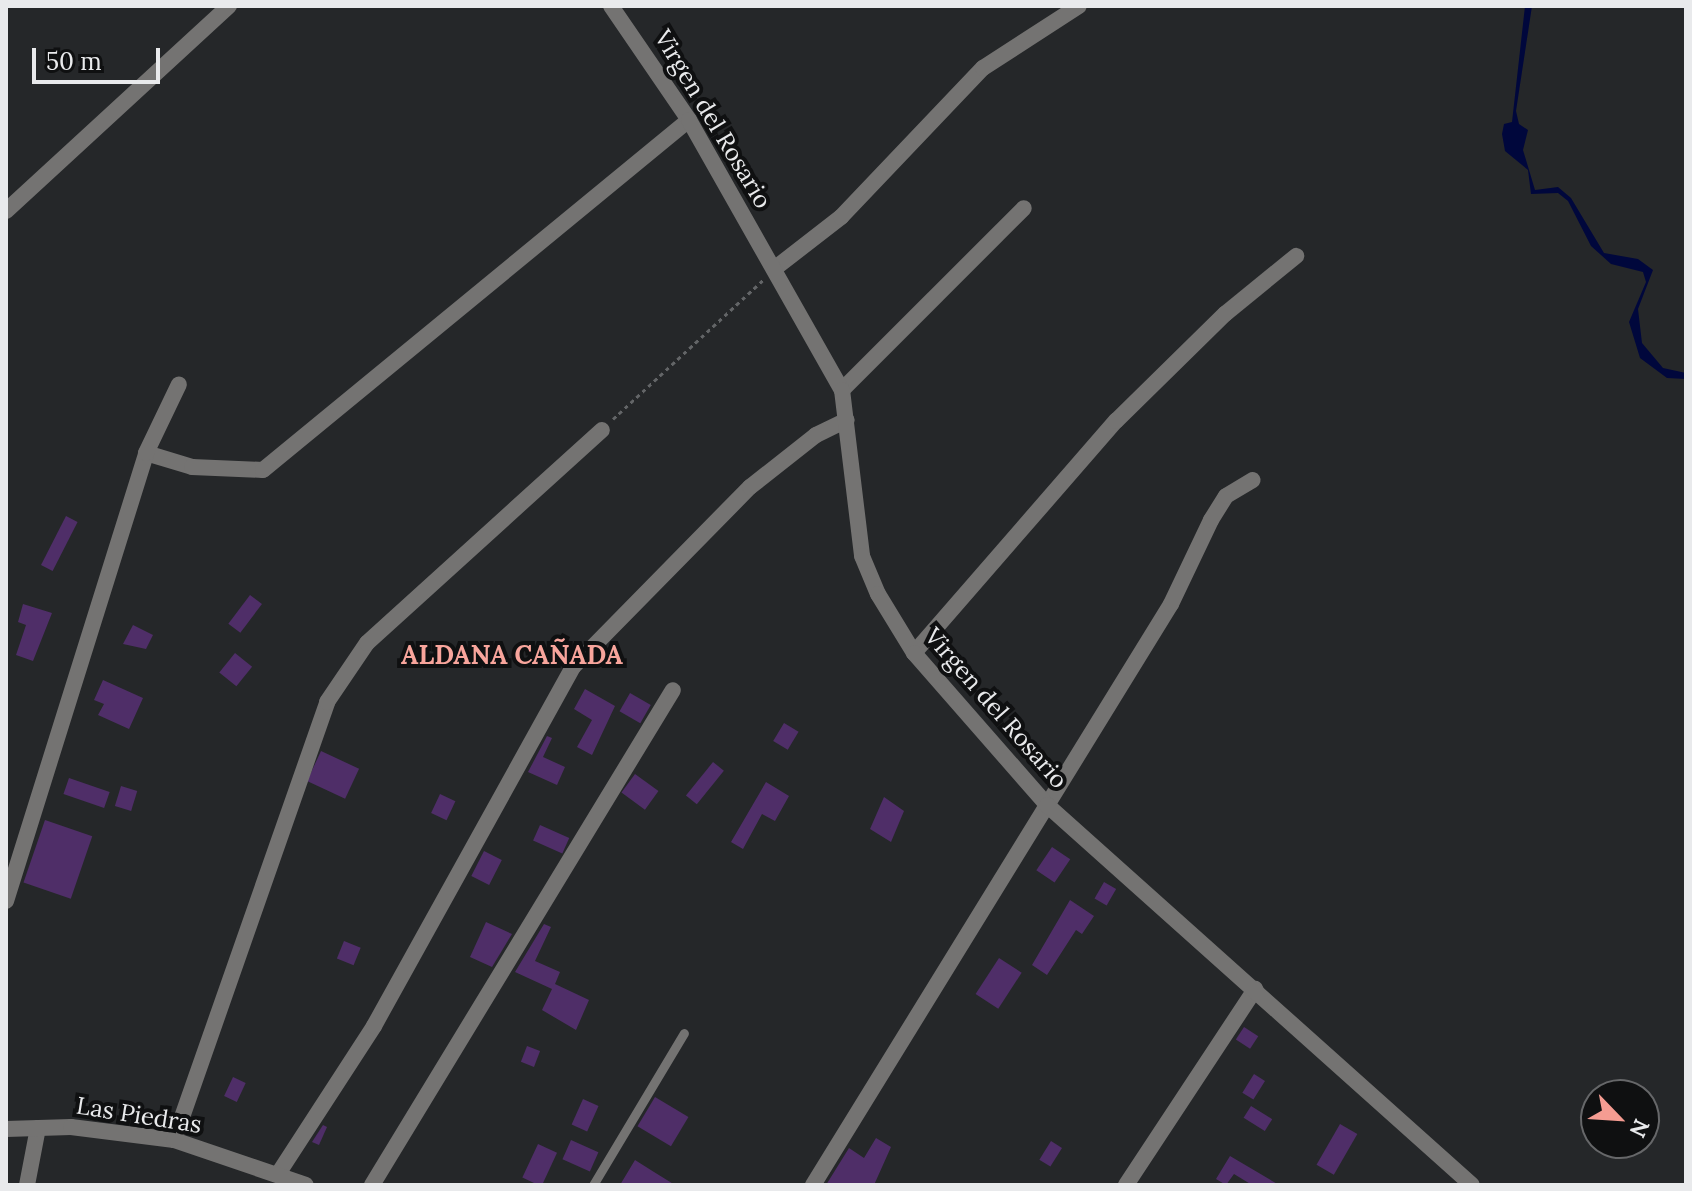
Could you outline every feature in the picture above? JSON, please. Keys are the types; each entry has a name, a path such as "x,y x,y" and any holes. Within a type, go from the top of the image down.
{"street":[{"path":"6,211 229,6"},
{"name":"Virgen del Rosario","path":"611,6 689,120 842,390 862,556 878,594 914,653 1047,805 1471,1185"},
{"path":"774,269 841,217 983,68 1079,6"},
{"path":"146,453 192,467 263,470 689,120"},
{"path":"842,390 1024,208"},
{"path":"914,653 1116,421 1225,314 1296,256"},
{"path":"6,901 146,453 179,384"},
{"path":"278,1174 374,1026 573,667 750,487 816,435 847,420"},
{"path":"174,1140 327,702 367,643 602,430"},
{"path":"813,1185 1171,604 1211,520 1226,496 1253,480"},
{"path":"372,1185 673,690"},
{"path":"1126,1185 1255,989"},
{"path":"27,1185 38,1128"},
{"name":"Las Piedras","path":"6,1129 38,1128 174,1140 306,1185"}],"lane":[{"path":"593,1185 684,1033"}],"path":[{"path":"602,430 774,269"}],"shaded area":[{"path":"1525,6 1532,6 1516,111 1519,124 1528,130 1523,150 1535,190 1558,187 1571,198 1604,253 1638,259 1653,270 1638,309 1642,343 1663,368 1686,373 1686,379 1667,378 1640,358 1629,322 1646,282 1643,272 1611,264 1591,246 1568,201 1558,193 1531,194 1528,170 1505,151 1502,134 1504,124 1512,122"}],"building":[{"path":"66,516 78,522 53,571 41,565"},
{"path":"250,595 262,604 240,633 228,624"},
{"path":"23,604 52,613 33,661 16,655 26,625 18,622"},
{"path":"133,625 153,635 146,649 123,644"},
{"path":"235,653 252,667 236,686 219,672"},
{"path":"103,680 143,698 129,729 98,715 104,704 94,700"},
{"path":"585,689 615,706 592,755 577,747 592,720 574,709"},
{"path":"630,693 651,705 640,723 620,711"},
{"path":"784,723 799,732 788,750 773,741"},
{"path":"547,736 552,738 543,757 565,767 557,785 528,772"},
{"path":"321,751 359,769 345,799 307,781"},
{"path":"713,762 724,771 697,804 686,795"},
{"path":"635,774 658,791 645,810 621,793"},
{"path":"69,778 110,792 104,808 63,794"},
{"path":"766,782 789,796 775,821 762,814 743,849 731,842"},
{"path":"121,786 137,791 131,811 115,806"},
{"path":"440,794 455,801 447,820 431,813"},
{"path":"884,797 904,811 891,842 870,829"},
{"path":"45,820 92,836 71,899 24,882"},
{"path":"540,825 569,838 562,854 533,841"},
{"path":"1052,847 1070,859 1055,883 1036,870"},
{"path":"484,851 502,860 489,885 471,876"},
{"path":"1104,882 1116,889 1107,905 1094,898"},
{"path":"1070,900 1094,916 1082,934 1076,930 1047,975 1032,965"},
{"path":"486,922 512,934 492,967 470,957"},
{"path":"544,924 551,927 535,961 560,972 555,984 589,1000 576,1030 542,1010 552,989 515,972"},
{"path":"344,941 361,948 354,965 337,959"},
{"path":"999,958 1022,973 998,1009 976,994"},
{"path":"1244,1027 1258,1036 1250,1049 1236,1040"},
{"path":"527,1046 540,1051 534,1067 521,1062"},
{"path":"1254,1074 1265,1081 1253,1100 1242,1093"},
{"path":"233,1077 246,1083 237,1102 224,1096"},
{"path":"655,1097 688,1117 671,1146 637,1126"},
{"path":"583,1099 599,1106 587,1131 572,1125"},
{"path":"1251,1106 1272,1119 1265,1131 1244,1118"},
{"path":"1340,1124 1357,1134 1334,1175 1316,1165"},
{"path":"323,1125 327,1127 319,1145 312,1142"},
{"path":"876,1138 891,1147 874,1185 826,1185 849,1148 864,1158"},
{"path":"571,1140 598,1152 590,1171 562,1159"},
{"path":"1051,1141 1062,1148 1050,1167 1039,1160"},
{"path":"538,1144 557,1153 542,1185 522,1178"},
{"path":"1230,1156 1279,1185 1252,1185 1234,1174 1226,1185 1216,1179"},
{"path":"635,1160 654,1172 675,1185 620,1185"}],"district":[{"name":"ALDANA CAÑADA","path":"512,655"}]}
